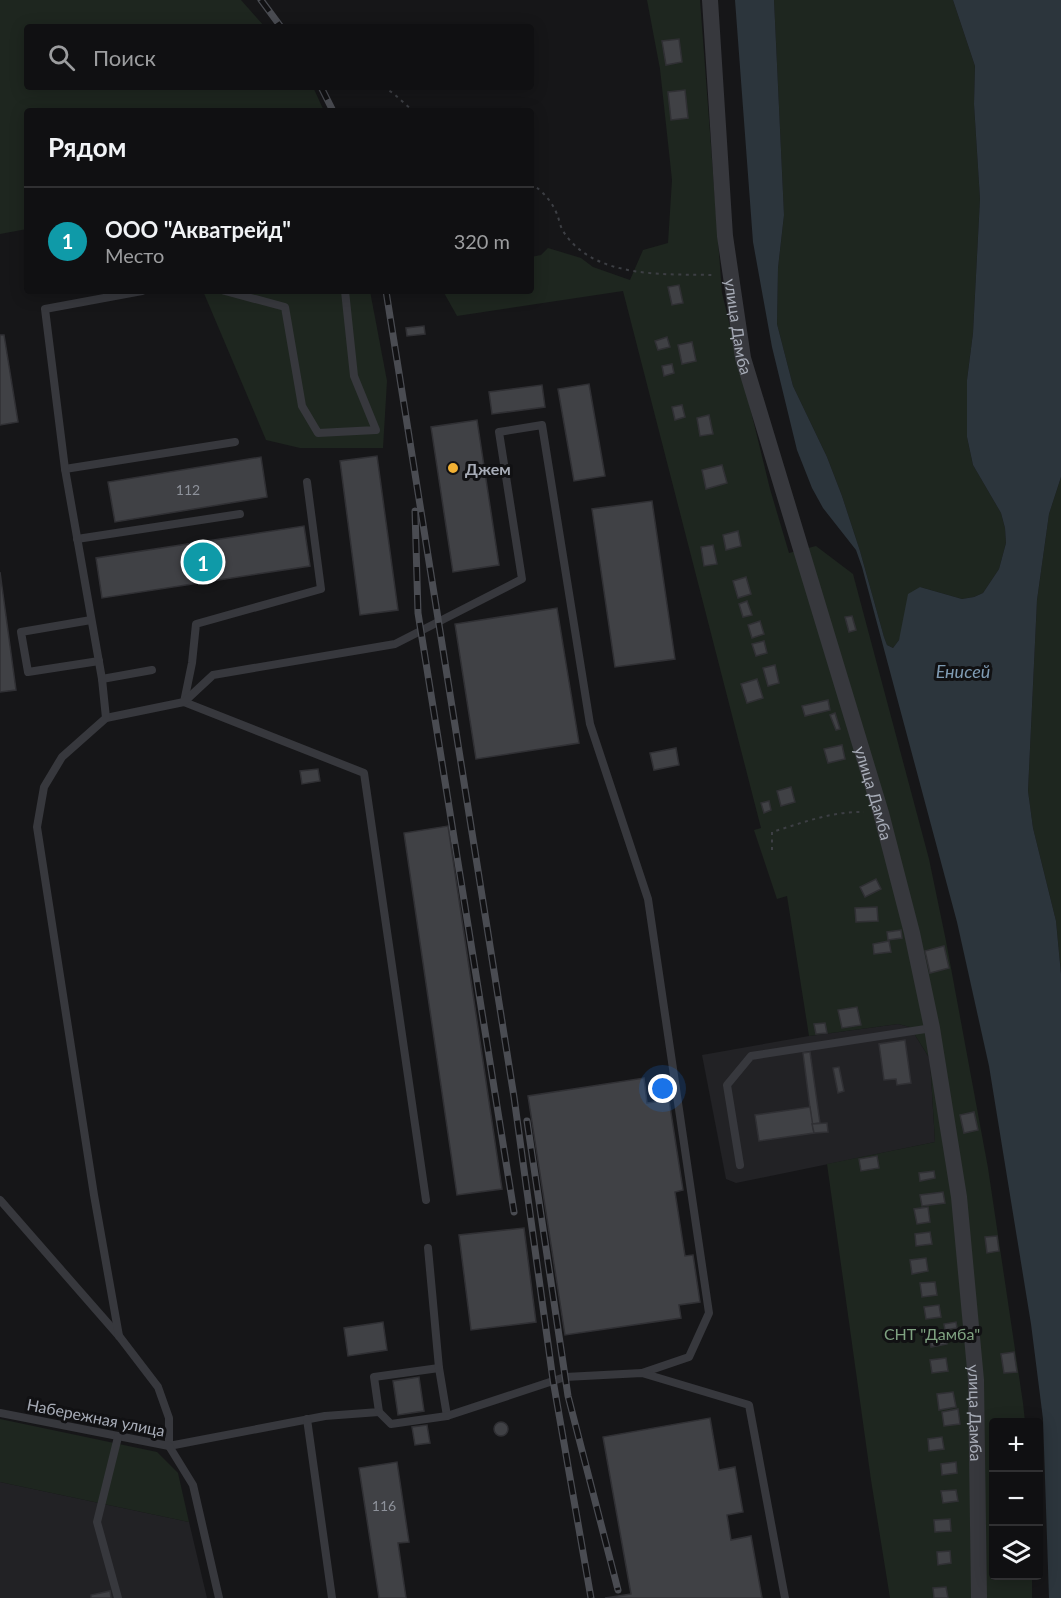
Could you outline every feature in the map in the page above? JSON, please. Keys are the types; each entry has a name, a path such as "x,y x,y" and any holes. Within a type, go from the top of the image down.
{"street":[{"name":"улица Дамба","path":"710,0 725,236 744,358 881,813 912,933 932,1028 960,1197 976,1380 979,1598"}],"lane":[{"path":"106,718 102,679 65,469 45,309 126,294"},
{"path":"236,294 285,307 302,406 318,433 376,430 354,376 345,294"},
{"path":"118,1336 37,827 44,787 62,757 106,718 184,702 213,675 395,644 522,579 499,432 542,425 590,724 648,900 709,1314 689,1357 642,1373 565,1377 447,1416 391,1424 379,1412 374,1377 439,1368"},
{"path":"65,469 235,442"},
{"path":"184,702 192,663 196,624 321,589 307,482"},
{"path":"77,540 240,514"},
{"path":"92,620 21,632 28,672 99,661"},
{"path":"102,679 152,670"},
{"path":"184,702 363,773 426,1200"},
{"path":"740,1165 727,1085 751,1056 932,1028"},
{"path":"0,1200 118,1336 158,1387 169,1418 169,1446 325,1416 379,1412"},
{"path":"428,1248 439,1368 447,1416"},
{"path":"642,1373 749,1405 784,1598"},
{"name":"Набережная улица","path":"0,1413 169,1446 193,1485 219,1598"},
{"path":"307,1419 332,1598"},
{"path":"118,1437 97,1522 118,1598"}],"path":[{"path":"388,90 410,108"},
{"path":"534,185 549,197 562,230 576,247 596,261 631,270 731,275"},
{"path":"772,850 772,832 848,812 881,813"}],"shaded area":[{"path":"898,1024 910,1027 930,1059 935,1142 736,1183 726,1179 702,1055 809,1036"},
{"path":"0,1482 189,1522 207,1598 0,1598"}],"green space":[{"path":"0,0 241,0 262,24 24,24 24,90 314,90 323,108 24,108 24,230 0,234"},
{"name":"СНТ \"Дамба\"","path":"647,0 700,0 722,293 770,489 789,553 816,546 853,574 929,859 988,1168 1025,1418 989,1418 989,1580 1032,1580 1032,1598 890,1598 871,1480 827,1164 935,1142 930,1059 910,1027 898,1024 809,1036 787,896 777,899 754,830 761,828 623,291 457,316 445,294 534,294 534,256 541,255 548,248 581,258 593,267 630,280 643,250 668,243 672,180 660,69"},
{"path":"774,0 953,0 975,66 974,104 980,199 973,333 967,380 967,437 973,465 1001,513 1006,543 999,569 983,593 962,599 920,587 899,640 893,648 887,645 884,637 842,496 827,457 793,386 777,324 778,268 784,215"},
{"path":"204,294 371,294 387,381 383,448 300,448 266,440"},
{"path":"1061,477 1061,974 1056,921 1033,828 1028,791 1037,600 1049,514"},
{"path":"0,1419 157,1452 178,1473 189,1522 0,1482"}],"water":[{"name":"Енисей","path":"735,0 774,0 784,215 778,268 777,324 793,386 827,457 842,496 884,637 887,645 893,648 899,640 908,594 920,587 962,599 983,593 999,569 1006,543 1001,513 973,465 967,437 967,380 973,333 980,199 974,104 975,66 953,0 1061,0 1061,477 1049,514 1037,600 1028,791 1033,828 1056,921 1061,974 1061,1598 1049,1598 1043,1418 1031,1324 989,1066 957,922 862,567 856,550 823,508 812,488 797,450 772,347 753,242"}],"building":[{"path":"679,39 682,62 666,65 662,41"},
{"path":"685,90 688,118 671,120 668,92"},
{"path":"679,285 683,303 672,305 668,287"},
{"path":"424,326 425,334 407,336 406,328"},
{"path":"0,335 4,335 18,422 0,425"},
{"path":"667,337 670,347 658,350 655,341"},
{"path":"692,342 696,361 682,364 678,345"},
{"path":"672,364 674,373 664,376 662,366"},
{"path":"589,384 605,476 574,481 558,389"},
{"path":"542,385 545,407 492,414 489,392"},
{"path":"682,405 685,417 675,420 672,407"},
{"path":"709,415 713,434 700,436 697,418"},
{"path":"477,420 499,565 453,572 431,427"},
{"path":"377,456 398,610 360,615 340,461"},
{"path":"261,457 267,497 115,522 108,482"},
{"path":"722,465 727,483 706,489 702,470"},
{"path":"652,501 675,659 615,667 592,509"},
{"path":"304,526 310,566 102,598 96,558"},
{"path":"738,531 741,546 726,550 723,535"},
{"path":"713,545 717,564 704,566 701,547"},
{"path":"0,572 16,690 0,692"},
{"path":"746,577 751,594 738,598 733,581"},
{"path":"747,601 752,615 743,617 739,604"},
{"path":"557,608 579,743 476,759 455,624"},
{"path":"852,616 856,630 849,632 845,617"},
{"path":"760,621 764,634 752,638 748,625"},
{"path":"764,641 767,653 756,656 752,644"},
{"path":"775,665 779,683 768,686 763,668"},
{"path":"757,679 763,698 747,703 741,684"},
{"path":"828,700 830,710 805,716 802,706"},
{"path":"835,713 840,729 836,730 830,715"},
{"path":"842,745 845,759 828,763 824,749"},
{"path":"676,748 679,765 654,770 650,753"},
{"path":"318,769 320,781 302,784 300,771"},
{"path":"791,787 795,802 781,806 777,791"},
{"path":"769,801 771,810 764,813 761,803"},
{"path":"448,826 502,1189 457,1195 404,833"},
{"path":"876,879 881,889 865,897 860,887"},
{"path":"877,907 878,921 856,922 855,908"},
{"path":"901,930 902,938 888,940 887,932"},
{"path":"889,941 891,952 874,954 873,944"},
{"path":"944,946 949,968 930,973 925,951"},
{"path":"857,1007 861,1025 842,1028 838,1010"},
{"path":"825,1023 827,1033 816,1034 814,1024"},
{"path":"905,1040 911,1083 897,1085 896,1079 884,1080 879,1044"},
{"path":"810,1052 820,1123 812,1124 803,1053"},
{"path":"839,1067 844,1091 838,1093 833,1068"},
{"path":"644,1078 647,1103 669,1100 683,1190 675,1192 685,1256 693,1255 700,1302 679,1305 681,1318 565,1335 528,1096"},
{"path":"810,1107 814,1133 759,1141 755,1115"},
{"path":"974,1112 978,1130 964,1133 960,1115"},
{"path":"827,1123 828,1132 814,1133 812,1124"},
{"path":"877,1156 879,1168 861,1171 859,1159"},
{"path":"934,1171 935,1178 920,1181 919,1173"},
{"path":"943,1192 945,1203 922,1206 920,1195"},
{"path":"928,1207 930,1222 917,1224 914,1209"},
{"path":"524,1228 536,1322 471,1330 459,1235"},
{"path":"930,1232 932,1244 916,1246 915,1234"},
{"path":"997,1236 999,1251 987,1253 985,1237"},
{"path":"926,1258 928,1271 912,1274 910,1260"},
{"path":"935,1282 937,1295 922,1297 920,1283"},
{"path":"939,1305 941,1317 926,1319 924,1307"},
{"path":"383,1322 387,1350 348,1356 344,1328"},
{"path":"956,1322 957,1328 945,1330 944,1324"},
{"path":"945,1332 947,1344 931,1347 929,1334"},
{"path":"1014,1352 1017,1372 1004,1373 1001,1354"},
{"path":"946,1358 948,1371 932,1373 930,1360"},
{"path":"419,1377 424,1411 398,1415 393,1381"},
{"path":"953,1392 956,1407 939,1410 937,1394"},
{"path":"958,1409 960,1424 944,1426 942,1412"},
{"path":"710,1418 719,1470 735,1467 743,1512 727,1515 731,1540 751,1536 762,1598 605,1598 631,1594 603,1437"},
{"path":"501,1422 506,1424 508,1429 506,1434 501,1436 496,1434 494,1429 496,1424"},
{"path":"427,1425 430,1443 415,1445 412,1427"},
{"path":"942,1437 944,1449 929,1451 928,1439"},
{"path":"397,1462 409,1542 398,1543 406,1598 379,1598 359,1468"},
{"path":"956,1462 957,1473 942,1475 941,1464"},
{"path":"956,1490 958,1501 943,1503 941,1491"},
{"path":"950,1519 951,1531 935,1532 934,1520"},
{"path":"950,1551 951,1563 938,1565 937,1552"},
{"path":"946,1587 948,1598 934,1598 933,1588"},
{"path":"110,1591 111,1598 91,1598 91,1595"}],"railway":[{"path":"261,0 279,24"},
{"path":"322,90 332,108"},
{"path":"386,294 514,1097 553,1380 591,1598"},
{"path":"415,511 418,613 514,1212"},
{"path":"527,1121 568,1396 618,1590"}],"place":[{"name":"Джем","path":"453,468"},
{"name":"ООО \"Акватрейд\"","path":"203,562"}]}
